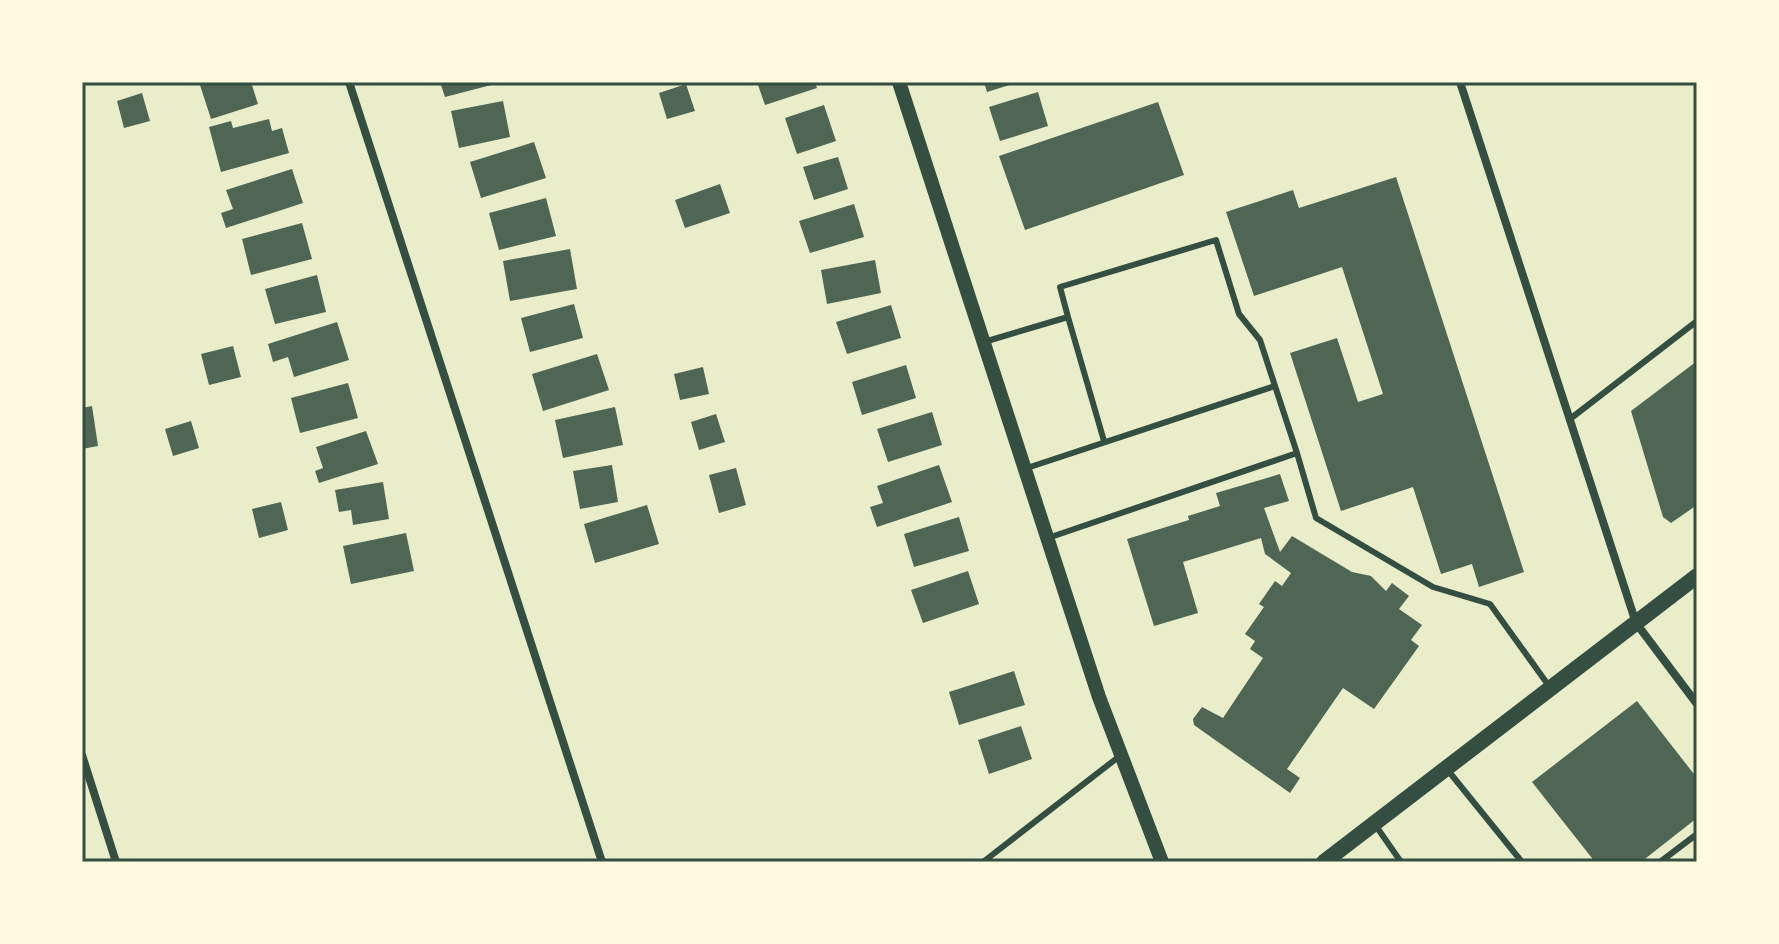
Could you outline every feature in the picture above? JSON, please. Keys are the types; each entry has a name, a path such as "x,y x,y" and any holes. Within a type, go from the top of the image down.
{"main road":[{"path":"1324,862 1697,576"}],"street":[{"path":"349,82 602,862"},
{"path":"899,82 1121,755 1162,862"},
{"path":"1460,82 1636,623 1697,704"},
{"path":"82,755 116,862"}],"lane":[{"path":"1104,441 1060,287 1216,240 1239,314 1260,340 1316,518 1433,587 1490,604 1551,688"},
{"path":"983,343 1068,317"},
{"path":"1570,419 1697,321"},
{"path":"1027,468 1275,386"},
{"path":"1048,538 1297,453"},
{"path":"983,862 1121,755"},
{"path":"1446,768 1522,862"},
{"path":"1374,823 1401,862"},
{"path":"1660,862 1697,834"}],"building":[{"path":"199,82 251,82 258,104 211,119"},
{"path":"440,82 498,82 499,83 445,97"},
{"path":"757,82 815,82 817,88 765,105"},
{"path":"984,82 1016,82 1016,83 987,92"},
{"path":"686,84 695,111 667,119 659,93"},
{"path":"1038,92 1048,126 1000,141 989,107"},
{"path":"142,93 150,121 124,128 117,101"},
{"path":"503,101 510,137 459,148 451,111"},
{"path":"1158,102 1184,175 1025,230 999,156"},
{"path":"824,105 836,141 797,154 785,118"},
{"path":"269,119 272,131 282,128 289,153 221,172 209,127 231,121 233,128"},
{"path":"534,142 546,178 481,198 470,162"},
{"path":"838,157 848,189 814,200 803,167"},
{"path":"292,169 303,203 226,228 221,213 233,209 226,190"},
{"path":"1396,177 1524,572 1479,587 1472,564 1441,574 1413,487 1341,511 1290,353 1337,338 1358,402 1383,394 1342,267 1254,296 1226,212 1293,190 1299,208"},
{"path":"720,184 730,213 685,228 675,200"},
{"path":"546,198 556,236 499,250 489,213"},
{"path":"854,204 864,237 810,253 799,221"},
{"path":"302,223 312,259 251,275 242,239"},
{"path":"570,249 577,289 510,301 503,261"},
{"path":"875,260 881,293 827,304 821,270"},
{"path":"317,275 326,312 275,324 265,289"},
{"path":"574,304 583,338 530,352 521,318"},
{"path":"891,305 901,338 847,354 836,322"},
{"path":"337,322 349,360 294,377 288,357 273,362 268,344"},
{"path":"233,346 241,377 209,385 201,354"},
{"path":"597,354 609,390 543,411 532,374"},
{"path":"1697,361 1697,505 1671,523 1663,517 1631,411"},
{"path":"906,365 916,398 862,415 852,382"},
{"path":"703,367 709,394 680,400 674,374"},
{"path":"348,383 358,418 300,433 291,398"},
{"path":"92,406 98,446 82,449 82,408"},
{"path":"615,407 623,445 563,458 555,420"},
{"path":"932,412 942,445 888,462 877,429"},
{"path":"716,414 725,442 699,450 691,422"},
{"path":"191,421 199,448 173,456 165,429"},
{"path":"366,431 378,464 319,483 315,471 323,468 316,447"},
{"path":"612,465 618,502 580,509 573,471"},
{"path":"939,465 952,502 877,527 870,507 883,503 877,486"},
{"path":"736,468 746,505 719,513 709,475"},
{"path":"1280,474 1289,501 1264,508 1280,552 1292,536 1352,572 1371,576 1386,591 1392,583 1409,596 1399,609 1422,625 1411,640 1419,646 1374,709 1343,688 1287,769 1300,778 1290,793 1194,725 1193,719 1202,707 1223,718 1263,658 1250,649 1255,641 1245,634 1264,607 1259,604 1275,581 1282,586 1291,573 1265,554 1261,538 1183,562 1198,613 1154,626 1127,539 1189,520 1188,516 1220,506 1216,493"},
{"path":"383,482 389,519 353,525 351,510 339,512 335,490"},
{"path":"281,502 288,530 259,538 252,509"},
{"path":"647,505 659,544 595,563 584,524"},
{"path":"959,517 969,551 914,567 904,534"},
{"path":"406,533 414,571 351,584 343,546"},
{"path":"968,571 979,604 923,623 911,590"},
{"path":"1014,671 1025,705 959,725 949,692"},
{"path":"1637,701 1697,778 1697,818 1641,862 1595,862 1532,782"},
{"path":"1021,726 1032,759 989,774 978,740"}]}
